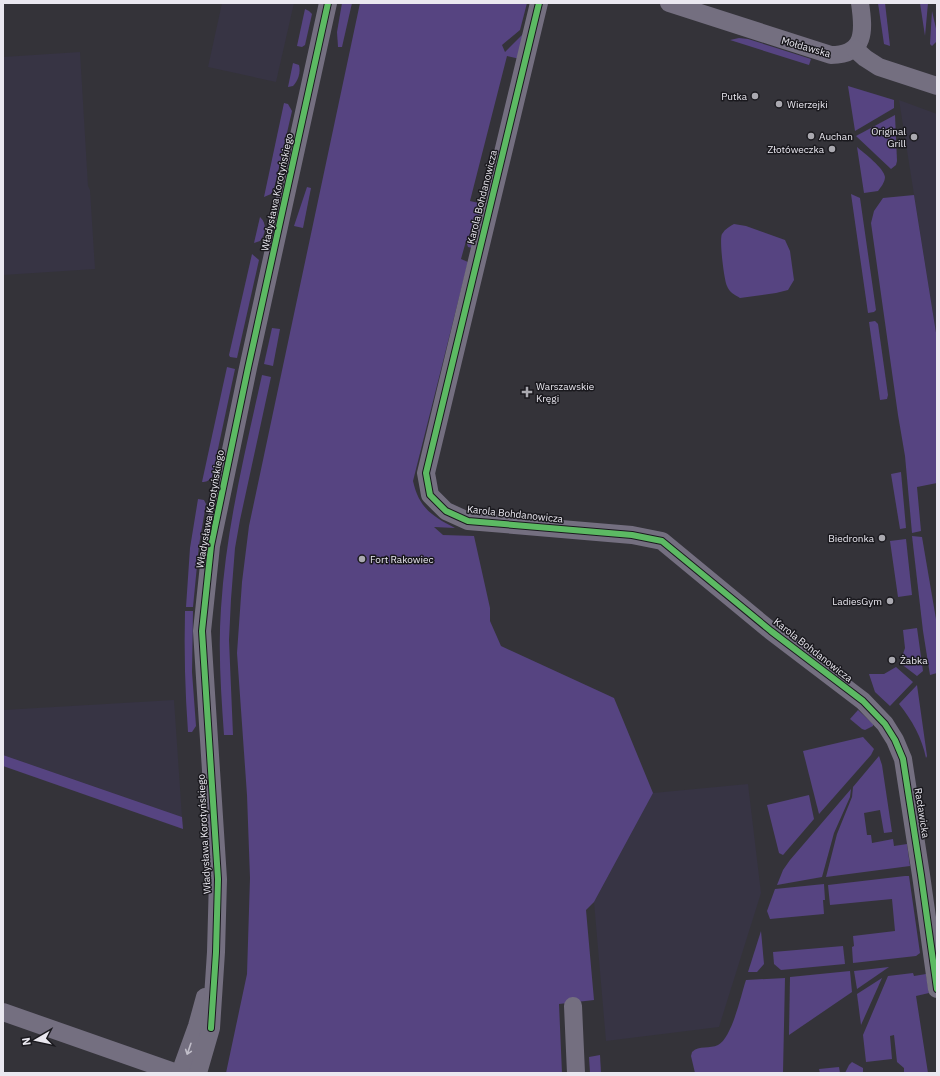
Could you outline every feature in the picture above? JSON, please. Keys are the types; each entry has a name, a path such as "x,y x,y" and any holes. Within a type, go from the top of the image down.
{"street":[{"name":"Władysława Korotyńskiego","path":"198,1073 211,1028 216,952 218,879 202,631 211,546 248,368 328,3"},
{"name":"Karola Bohdanowicza","path":"539,3 430,454 426,473 430,495 446,511 468,521 632,535 662,541 771,631 863,701 885,724 895,740 903,759"},
{"name":"Mołdawska","path":"669,3 824,54 843,55 855,48"},
{"path":"860,3 862,28 860,38 855,48 868,60 879,67 937,86"},
{"name":"Racławicka","path":"903,759 929,875 937,989"},
{"name":"Władysława Korotyńskiego","path":"180,1073 197,1026 216,952"},
{"path":"573,1006 576,1073"},
{"path":"3,1012 177,1073"}],"shaded area":[{"path":"222,3 294,3 276,82 208,67"},
{"path":"342,3 352,3 342,47 338,47 337,32"},
{"name":"Fort Rakowiec","path":"360,3 527,3 520,30 502,45 505,52 526,31 520,59 507,56 470,201 483,204 472,248 468,247 466,241 461,259 468,262 413,481 423,505 433,515 455,528 434,527 443,535 474,536 490,608 490,621 501,646 614,698 653,793 594,902 586,910 594,1000 559,1004 562,1073 226,1073 247,974 250,878 247,795 237,653 242,582 249,526"},
{"path":"878,3 885,3 890,46 884,44"},
{"path":"920,3 928,3 925,36"},
{"path":"305,9 312,14 305,45 302,47 297,46"},
{"path":"932,11 937,33 937,41 932,46 930,44"},
{"path":"739,38 748,39 811,59 809,65 730,40"},
{"path":"80,52 88,186 90,190 95,269 3,275 3,57"},
{"path":"293,63 299,65 300,68 298,79 293,86 288,87"},
{"path":"848,86 894,100 894,108 855,131"},
{"path":"899,100 937,114 937,339 912,182"},
{"path":"284,103 288,104 292,111 274,189 271,194 264,197"},
{"path":"895,115 897,161 896,165 891,169 856,136"},
{"path":"857,147 884,173 885,177 883,184 878,191 864,193"},
{"path":"307,187 311,188 303,228 294,226"},
{"path":"851,194 860,198 876,310 874,312 868,313"},
{"path":"914,195 937,339 937,483 917,487 921,531 912,533 905,456 871,223 874,211 883,198"},
{"path":"260,217 264,222 265,229 260,241 254,243"},
{"path":"734,224 746,226 785,240 790,251 794,280 788,290 740,298 729,290 723,268 721,237 729,227"},
{"path":"252,254 259,260 237,358 230,357 229,355"},
{"path":"875,321 878,324 888,395 887,399 880,400 869,322"},
{"path":"272,328 280,329 273,366 264,364"},
{"path":"227,367 235,369 212,477 205,482 202,482"},
{"path":"262,375 271,377 235,548 229,640 233,735 224,735 220,640 221,608 227,549 237,491"},
{"path":"901,472 906,528 900,529 891,474"},
{"path":"198,499 204,500 206,504 199,545 193,607 186,607 190,548"},
{"path":"912,536 922,537 937,625 937,673 930,675 923,631"},
{"path":"906,539 912,595 898,597 890,541"},
{"path":"185,611 193,611 192,672 196,726 192,732 188,732 185,686"},
{"path":"917,628 923,671 917,676 900,663 905,648 903,630"},
{"path":"896,667 913,682 890,706 875,692 869,674 884,674"},
{"path":"917,685 927,756 926,758 922,743 916,730 899,704"},
{"path":"174,700 182,817 3,755 3,710"},
{"path":"858,710 873,724 873,726 865,730 850,719"},
{"path":"863,737 874,749 871,755 819,814 803,751"},
{"path":"3,755 182,817 183,829 3,766"},
{"path":"879,756 882,765 892,832 884,833 880,810 864,813 867,835 871,835 872,843 893,839 894,846 907,844 910,866 826,877 837,834 852,797 853,787"},
{"path":"748,784 761,893 719,1027 606,1041 594,902 653,793"},
{"path":"851,789 850,797 834,833 822,877 777,885 783,870 790,860"},
{"path":"809,795 814,819 783,855 779,853 767,805"},
{"path":"909,876 920,953 916,956 853,963 853,936 895,931 892,899 830,905 828,885"},
{"path":"824,884 824,914 770,919 767,911 775,889"},
{"path":"761,931 764,964 757,972 748,972"},
{"path":"843,946 845,964 781,970 774,964 773,952"},
{"path":"889,967 857,989 854,971"},
{"path":"850,971 852,992 789,1035 790,977"},
{"path":"913,973 914,976 926,974 929,993 916,996 928,1073 904,1073 904,1068 897,1062 894,1035 890,1036 892,1059 866,1062 863,1035 888,976"},
{"path":"785,978 783,1073 695,1073 691,1056 692,1052 698,1049 718,1045 723,1041 732,1025 746,980"},
{"path":"882,978 861,1025 857,994"},
{"path":"600,1055 601,1073 590,1073 589,1057"},
{"path":"852,1062 863,1068 863,1073 845,1073"},
{"path":"839,1067 840,1073 820,1073 819,1069"}],"cycle path":[{"path":"211,1028 216,952 218,879 202,631 211,546 248,368 328,3"},
{"path":"539,3 426,473 430,495 446,511 468,521 632,535 662,541 771,631 863,701 885,724 895,740 903,759 937,989"}],"place":[{"name":"Putka","path":"755,96"},
{"name":"Wierzejki","path":"779,104"},
{"name":"Auchan","path":"811,136"},
{"name":"Original Grill","path":"914,137"},
{"name":"Złotóweczka","path":"832,149"},
{"name":"Warszawskie Kręgi","path":"527,392"},
{"name":"Biedronka","path":"882,538"},
{"name":"Fort Rakowiec","path":"362,559"},
{"name":"LadiesGym","path":"890,601"},
{"name":"Żabka","path":"892,660"}]}
